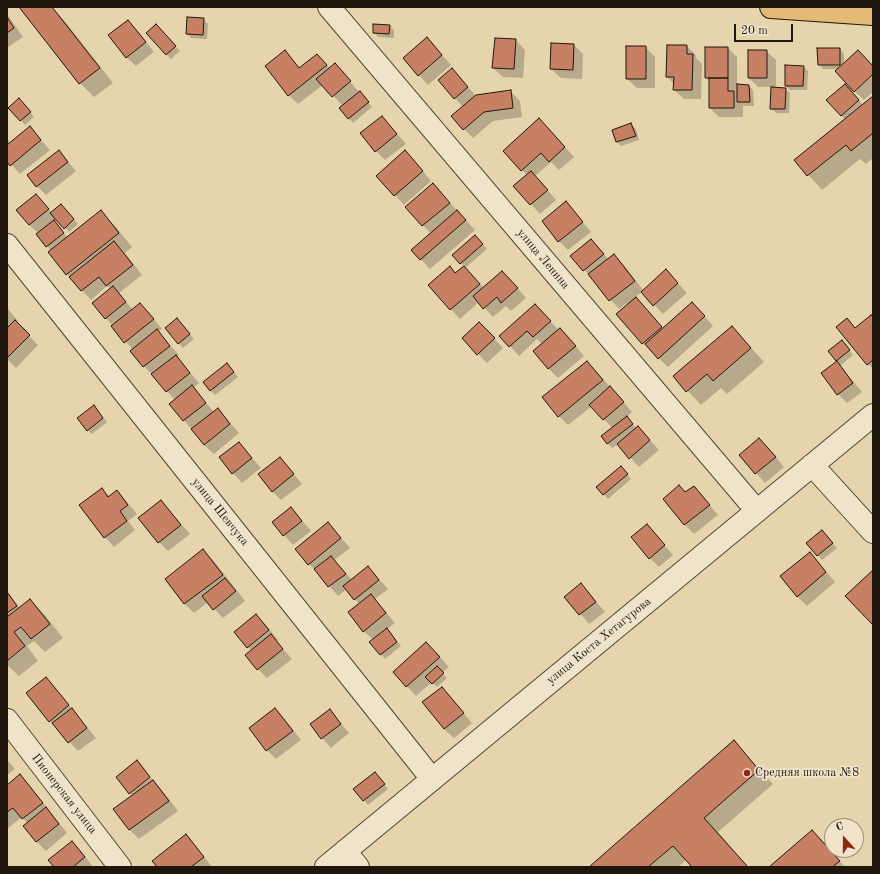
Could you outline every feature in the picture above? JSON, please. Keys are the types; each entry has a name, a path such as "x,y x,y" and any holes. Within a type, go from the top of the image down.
{"main road":[{"path":"771,7 867,15"}],"street":[{"name":"улица Ленина","path":"329,7 757,511"},
{"name":"улица Шевчука","path":"7,245 432,779"},
{"name":"улица Коста Хетагурова","path":"326,867 351,859 432,779 873,415"},
{"path":"812,465 873,532"},
{"name":"Пионерская улица","path":"7,720 120,867"}],"building":[{"path":"19,7 52,7 100,68 79,84"},
{"path":"7,17 14,28 7,33"},
{"path":"187,17 204,18 203,35 186,34"},
{"path":"128,20 146,42 126,58 108,35"},
{"path":"156,24 176,46 166,55 146,33"},
{"path":"373,24 390,25 389,34 373,33"},
{"path":"427,37 442,55 418,76 403,58"},
{"path":"495,38 516,39 514,69 492,68"},
{"path":"551,43 574,44 573,70 550,69"},
{"path":"667,45 687,45 687,54 693,54 692,90 673,90 674,77 666,77"},
{"path":"626,46 646,46 646,79 626,79"},
{"path":"705,47 728,47 728,78 705,78"},
{"path":"817,48 840,48 840,65 818,65"},
{"path":"285,50 299,68 317,54 327,65 288,96 265,66"},
{"path":"748,50 767,50 767,78 748,78"},
{"path":"858,50 873,66 873,74 854,92 835,71"},
{"path":"335,63 351,81 332,97 316,79"},
{"path":"785,65 804,66 803,86 785,86"},
{"path":"452,68 468,87 454,99 438,80"},
{"path":"709,78 728,78 728,91 734,91 734,108 709,108"},
{"path":"737,84 749,85 750,102 737,102"},
{"path":"845,84 859,100 841,116 826,100"},
{"path":"771,87 786,88 785,109 770,109"},
{"path":"511,90 513,108 484,112 463,130 451,116 476,95"},
{"path":"360,91 369,102 348,119 339,108"},
{"path":"873,96 873,133 851,151 846,145 807,176 794,160"},
{"path":"19,98 31,112 20,121 8,108"},
{"path":"382,116 397,134 375,152 360,133"},
{"path":"539,118 565,147 549,162 541,153 521,171 503,151"},
{"path":"631,123 636,136 616,142 612,130"},
{"path":"30,126 41,140 10,166 7,162 7,145"},
{"path":"59,150 68,162 36,187 27,175"},
{"path":"405,150 423,171 394,196 376,176"},
{"path":"531,171 548,190 530,205 513,186"},
{"path":"433,183 450,203 422,226 405,207"},
{"path":"36,194 49,209 29,225 16,210"},
{"path":"566,201 583,222 558,242 542,221"},
{"path":"61,204 74,219 64,229 50,213"},
{"path":"101,210 119,233 66,275 48,252"},
{"path":"457,210 466,220 420,260 411,250"},
{"path":"54,220 64,233 46,247 36,234"},
{"path":"475,235 483,244 460,264 452,255"},
{"path":"591,239 604,254 583,271 570,256"},
{"path":"114,241 133,265 106,286 99,277 81,291 69,277"},
{"path":"614,254 635,281 609,301 588,274"},
{"path":"450,266 455,273 464,266 480,284 450,310 428,285"},
{"path":"666,269 678,283 653,306 641,292"},
{"path":"502,271 518,288 501,303 497,297 483,309 473,296"},
{"path":"113,286 126,302 105,319 92,303"},
{"path":"636,297 662,327 642,344 616,314"},
{"path":"692,302 705,316 658,359 645,344"},
{"path":"140,303 154,319 124,343 111,326"},
{"path":"535,304 551,321 533,337 527,331 509,347 499,336"},
{"path":"871,315 873,317 873,360 867,365 836,327 847,318 855,328"},
{"path":"177,318 190,334 178,344 165,328"},
{"path":"15,320 30,335 7,358 7,328"},
{"path":"479,322 495,338 477,355 462,338"},
{"path":"732,326 751,348 713,381 707,374 686,392 673,376"},
{"path":"560,328 576,346 548,369 533,351"},
{"path":"157,329 170,346 143,367 130,351"},
{"path":"842,340 850,350 836,361 828,351"},
{"path":"176,355 190,373 166,392 151,374"},
{"path":"587,361 603,380 558,417 542,397"},
{"path":"837,361 853,383 837,395 821,373"},
{"path":"227,363 234,372 210,391 203,382"},
{"path":"192,385 206,403 183,421 169,404"},
{"path":"610,386 624,402 603,420 589,405"},
{"path":"94,405 103,418 87,431 77,418"},
{"path":"218,408 230,424 204,445 191,429"},
{"path":"627,416 633,424 607,444 601,436"},
{"path":"638,426 650,440 629,459 617,444"},
{"path":"759,438 776,457 755,474 739,455"},
{"path":"239,442 252,458 232,474 219,457"},
{"path":"280,457 294,474 272,492 258,474"},
{"path":"621,466 628,474 603,495 596,487"},
{"path":"679,485 685,492 694,486 710,505 684,525 663,499"},
{"path":"102,488 108,497 117,490 128,505 120,511 127,521 104,538 79,505"},
{"path":"161,500 181,525 158,543 138,518"},
{"path":"291,507 302,521 283,536 272,522"},
{"path":"328,522 341,538 308,565 295,549"},
{"path":"647,524 665,545 649,559 631,537"},
{"path":"822,530 833,543 817,556 806,543"},
{"path":"203,549 223,575 184,604 165,579"},
{"path":"810,552 826,572 797,597 780,576"},
{"path":"331,556 346,574 328,587 314,569"},
{"path":"368,566 379,580 354,600 343,586"},
{"path":"873,570 873,625 845,596"},
{"path":"225,578 236,591 213,610 202,596"},
{"path":"581,583 596,602 579,615 564,597"},
{"path":"7,592 17,606 7,613"},
{"path":"371,594 386,613 363,632 348,612"},
{"path":"30,599 50,624 31,639 21,627 14,632 25,646 7,661 7,617"},
{"path":"256,614 269,630 247,648 234,632"},
{"path":"387,628 397,642 380,655 369,642"},
{"path":"271,634 283,649 257,670 245,655"},
{"path":"426,642 440,657 406,687 393,672"},
{"path":"437,666 444,673 432,684 425,677"},
{"path":"46,677 69,705 49,722 26,693"},
{"path":"442,687 464,713 444,729 422,702"},
{"path":"72,708 87,728 68,743 52,723"},
{"path":"275,708 293,731 266,751 249,728"},
{"path":"330,709 341,724 321,739 310,724"},
{"path":"734,740 759,770 704,818 748,867 692,867 673,846 648,867 589,867"},
{"path":"137,760 150,777 129,794 116,777"},
{"path":"375,772 385,784 363,801 353,789"},
{"path":"20,774 43,803 22,819 13,808 7,812 7,785"},
{"path":"153,780 169,801 129,830 113,809"},
{"path":"46,807 59,824 36,842 23,826"},
{"path":"812,830 824,843 824,858 837,858 840,861 832,867 769,867"},
{"path":"186,834 204,857 191,867 157,867 152,861"},
{"path":"72,841 85,857 73,867 54,867 48,860"}],"place":[{"name":"Средняя школа №8","path":"747,773"}]}
